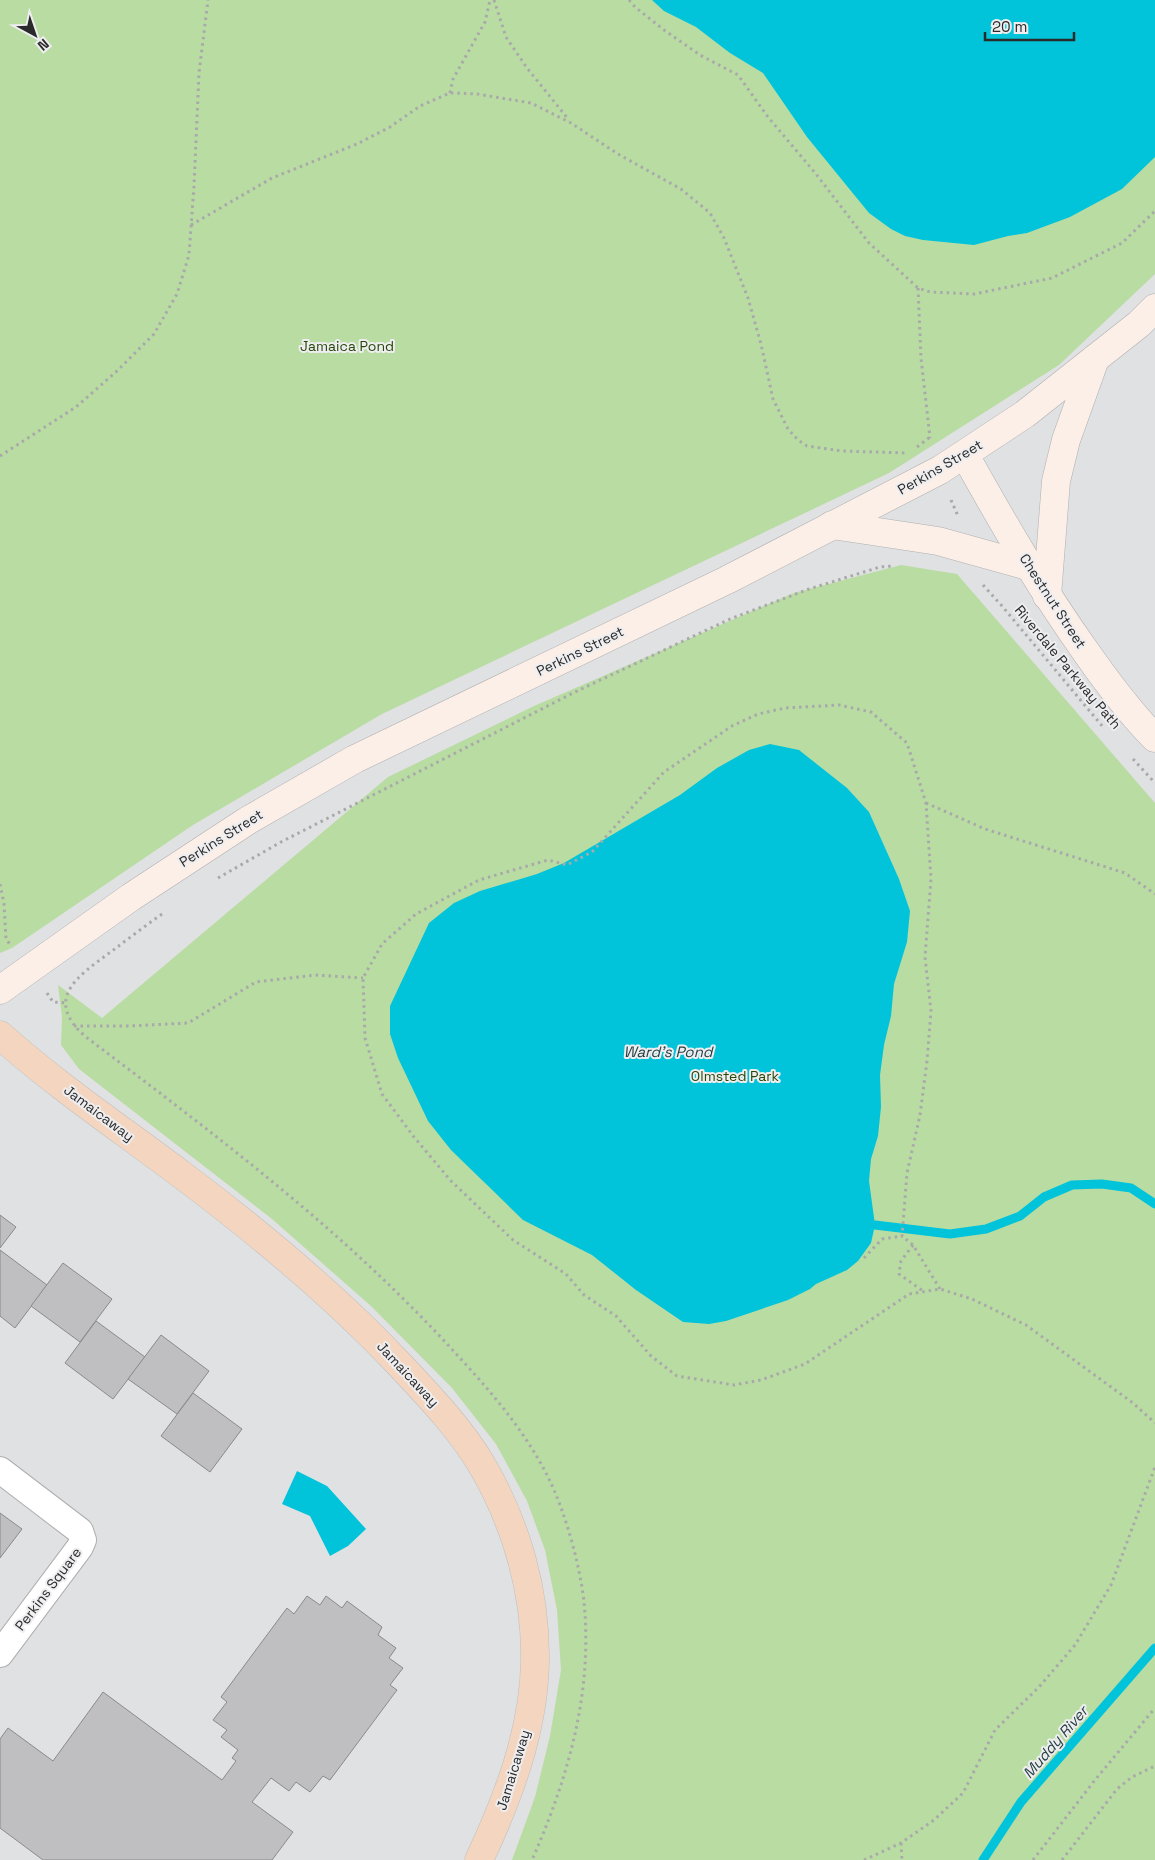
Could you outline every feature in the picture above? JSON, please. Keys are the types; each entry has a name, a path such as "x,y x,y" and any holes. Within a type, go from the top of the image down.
{"highway":[{"name":"Jamaicaway","path":"0,1035 68,1091 214,1200 272,1247 334,1302 382,1346 426,1393 458,1431 482,1466 510,1524 524,1570 533,1621 535,1662 531,1704 520,1755 503,1805 479,1860"}],"main road":[{"name":"Perkins Street","path":"0,990 131,896 247,820 356,759 727,580 940,470 1025,414 1139,324 1155,308"},
{"path":"1047,596 1053,504 1059,466 1068,433 1095,359"},
{"name":"Chestnut Street","path":"965,455 1047,596 1106,680 1155,738"},
{"path":"832,525 938,540 1028,566"}],"street":[{"name":"Perkins Square","path":"0,1470 80,1531 83,1540 80,1547 0,1654"}],"path":[{"path":"0,456 76,407 117,371 154,334 177,294 189,255 199,73 208,0"},
{"path":"450,93 453,79 485,22 490,0"},
{"path":"494,0 506,37 527,68 571,122"},
{"path":"629,0 664,30 700,55 738,75 768,117 816,174 869,243 918,288 930,292 974,294 1052,278 1122,243 1155,211"},
{"path":"191,225 272,178 358,144 390,127 420,106 450,93 477,94 531,103 571,122 618,154 681,189 710,213 724,238 748,298 761,344 773,399 788,429 798,440 807,446 842,451 908,453 930,438"},
{"path":"918,288 921,358 931,444"},
{"path":"211,882 281,842 575,692 730,620 809,589 880,567 897,565"},
{"name":"Riverdale Parkway Path","path":"978,581 1002,606 1108,732"},
{"path":"902,1236 907,1173 920,1115 927,1061 931,1011 925,957 931,879 926,803 906,743 871,712 839,705 785,708 758,714 732,726 664,772 592,852 567,865 548,860 479,880 416,914 382,944 363,978 365,1038 382,1094 414,1137 452,1181 513,1240 566,1274 584,1295 616,1316 651,1356 677,1376 734,1385 761,1380 805,1364 909,1294 940,1289 972,1299 1026,1324 1133,1404 1155,1423"},
{"path":"1127,753 1155,783"},
{"path":"926,803 986,829 1125,874 1155,894"},
{"path":"0,884 4,904 6,940 1,940"},
{"path":"67,1003 72,986 86,970 168,910"},
{"path":"73,1026 188,1023 256,982 315,974 363,978"},
{"path":"864,1258 882,1239 902,1236 913,1245 940,1289"},
{"path":"913,1245 901,1261 899,1274 923,1292"},
{"path":"864,1860 901,1843 934,1820 963,1793 995,1730 1039,1687 1075,1645 1111,1585 1155,1466"},
{"path":"1033,1860 1095,1780 1155,1708"},
{"path":"1062,1860 1118,1789 1132,1777 1155,1766"},
{"path":"901,1843 902,1860"}],"green space":[{"name":"Jamaica Pond","path":"0,0 1155,0 1155,274 1059,365 889,473 382,714 193,825 12,948 0,953"},
{"name":"Olmsted Park","path":"901,565 957,574 1155,803 1155,1860 512,1860 535,1797 550,1736 561,1670 557,1610 545,1550 527,1501 496,1444 452,1388 371,1306 272,1219 79,1069 61,1045 62,1017 58,985 102,1018 388,777 534,706 794,593"}],"water":[{"path":"652,0 1155,0 1155,157 1122,189 1070,217 1027,233 974,245 923,240 905,236 891,229 869,213 807,137 763,73 730,53 696,27 664,11"},
{"name":"Ward's Pond","path":"770,744 799,750 847,788 869,812 899,879 910,911 907,942 894,984 891,1016 884,1045 880,1075 881,1107 878,1136 871,1159 869,1181 875,1225 871,1243 858,1261 847,1270 816,1284 810,1289 788,1300 726,1321 709,1324 683,1322 636,1290 592,1255 523,1220 451,1150 428,1121 398,1058 390,1034 390,1006 429,923 454,903 480,891 537,874 564,863 680,795 717,768 749,750"},
{"path":"297,1471 327,1486 366,1529 348,1546 330,1556 310,1516 282,1504"}],"building":[{"path":"0,1215 16,1227 0,1248"},
{"path":"0,1250 47,1285 15,1328 0,1316"},
{"path":"63,1263 112,1299 80,1342 31,1306"},
{"path":"96,1321 145,1357 113,1399 65,1363"},
{"path":"161,1335 209,1371 177,1414 128,1379"},
{"path":"193,1393 242,1429 210,1472 161,1436"},
{"path":"0,1513 22,1529 0,1558"},
{"path":"307,1596 320,1605 326,1596 342,1608 347,1601 382,1627 378,1635 396,1648 389,1658 403,1668 390,1685 397,1690 330,1780 323,1776 310,1792 296,1782 289,1791 271,1778 252,1802 293,1832 272,1860 43,1860 0,1828 0,1739 8,1728 53,1761 103,1692 222,1780 236,1761 232,1758 238,1750 221,1737 227,1730 213,1720 227,1702 221,1697 287,1608 294,1614"}],"waterway":[{"name":"Muddy River","path":"875,1225 950,1234 986,1229 1020,1216 1044,1197 1072,1185 1102,1184 1131,1188 1155,1204"},
{"name":"Muddy River","path":"983,1860 1021,1802 1155,1648"}]}
